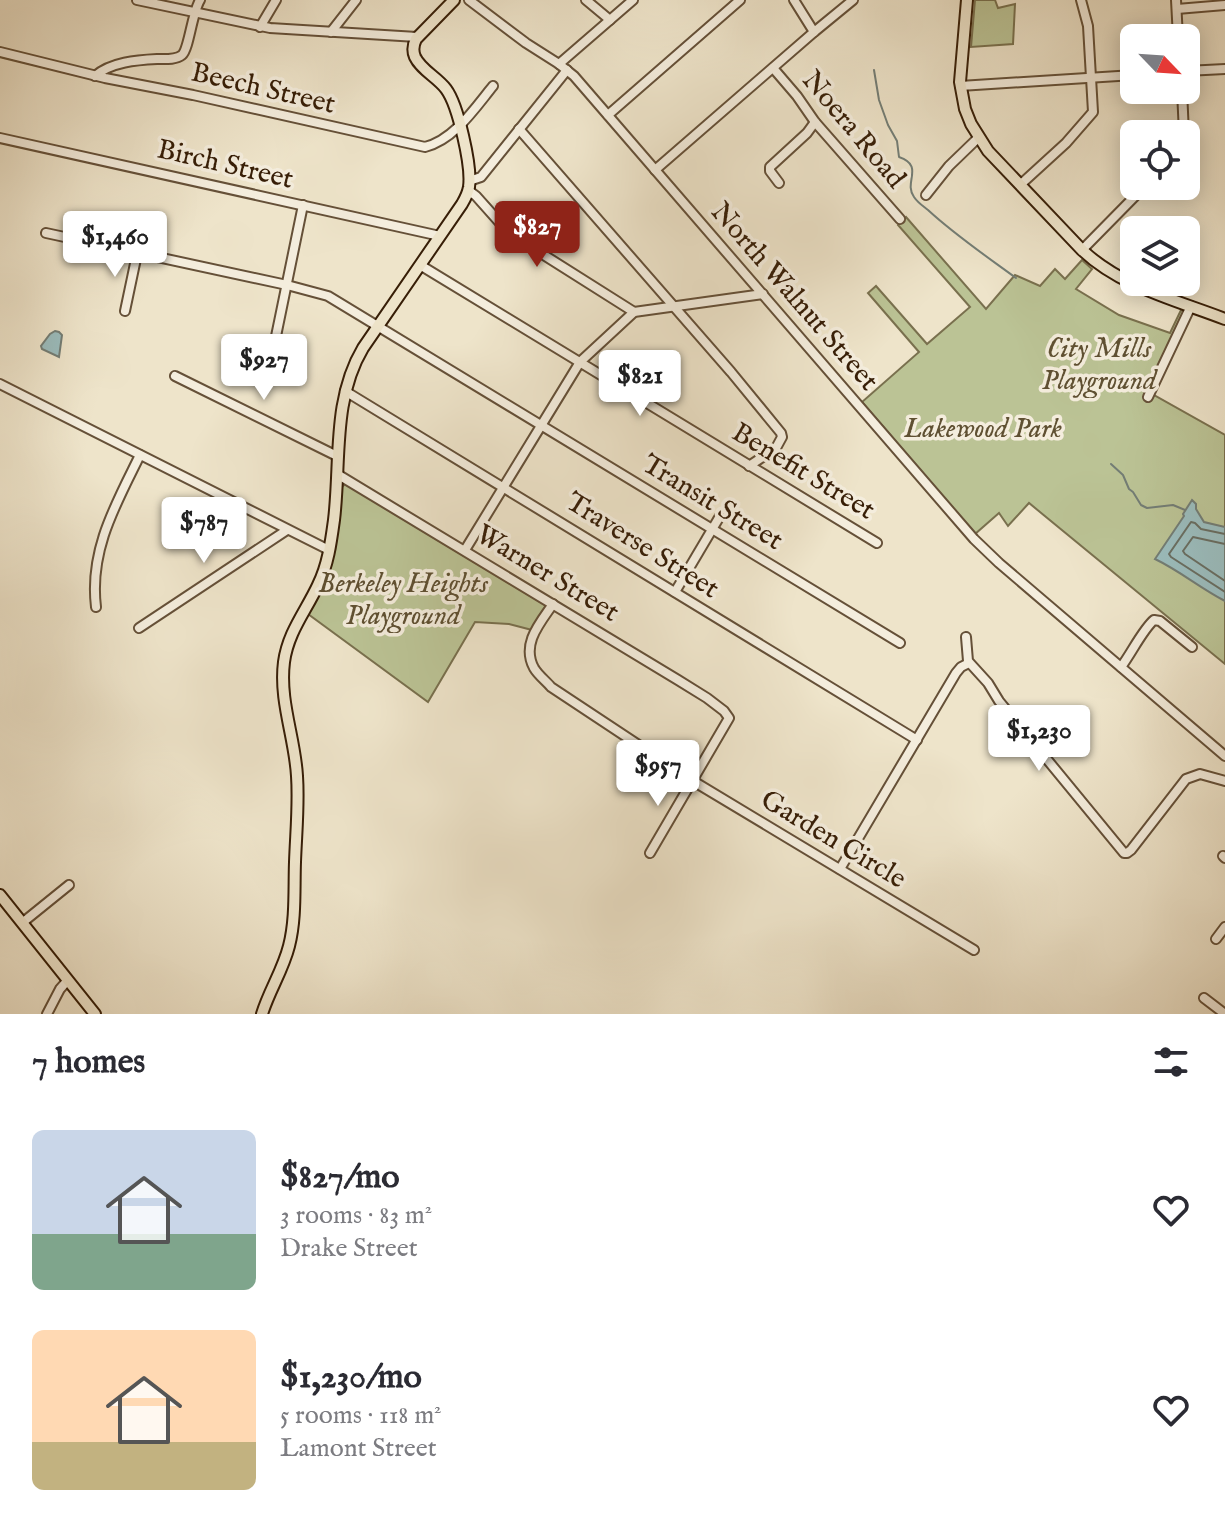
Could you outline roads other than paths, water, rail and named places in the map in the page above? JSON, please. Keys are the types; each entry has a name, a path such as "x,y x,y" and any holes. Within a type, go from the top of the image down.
{"main road":[{"path":"262,1014 287,952 294,914 298,781 284,698 284,659 293,630 321,579 329,550 345,391 354,364 462,204 469,185 454,105 446,89 415,57 413,47 417,37 454,0"},
{"path":"967,0 960,86 967,114 978,138 1082,250 1100,265 1122,280 1225,319"},
{"path":"0,895 95,1014"}],"street":[{"path":"137,0 260,27 417,37"},
{"path":"95,76 113,66 182,55 200,0"},
{"path":"260,27 276,0"},
{"path":"331,32 356,0"},
{"name":"North Walnut Street","path":"469,0 563,67 983,548 1225,756"},
{"path":"586,0 610,20"},
{"path":"633,0 563,67 481,177 469,185 509,233 634,312"},
{"path":"608,115 740,0"},
{"path":"794,0 814,32"},
{"path":"655,170 853,0"},
{"path":"1020,185 1091,116 1094,106 1092,77 1087,20 1081,0"},
{"path":"1177,24 1176,4 1225,5"},
{"name":"Beech Street","path":"0,52 95,76 421,147 433,144 460,125 493,86"},
{"name":"Noera Road","path":"773,68 802,101 815,122 900,219"},
{"path":"1200,70 1225,69"},
{"path":"960,86 1120,76"},
{"path":"779,183 769,169 815,122"},
{"path":"519,129 781,433 776,448 749,466"},
{"name":"Birch Street","path":"0,138 440,236"},
{"path":"926,195 949,166 978,138"},
{"path":"1082,250 1131,200"},
{"path":"267,380 303,205"},
{"name":"Transit Street","path":"46,233 328,296 900,643"},
{"path":"125,311 137,254"},
{"name":"Benefit Street","path":"420,265 877,543"},
{"path":"465,550 580,362 634,312 763,294"},
{"path":"1148,397 1191,306"},
{"path":"175,376 337,456"},
{"path":"0,384 329,550"},
{"name":"Traverse Street","path":"345,391 917,740"},
{"path":"96,607 95,574 101,541 107,521 140,455"},
{"name":"Warner Street","path":"337,474 724,711 729,718 693,781"},
{"path":"675,592 720,516"},
{"path":"139,628 287,530"},
{"name":"Garden Circle","path":"553,604 530,638 530,653 533,667 554,690 693,781 974,950"},
{"path":"1121,667 1149,624 1156,620 1192,647"},
{"path":"966,637 969,663 1115,844 1126,853 1186,779 1200,774 1225,781"},
{"path":"840,869 958,670 969,663"},
{"path":"650,853 693,781"},
{"path":"22,923 69,885"},
{"path":"1216,939 1225,927"},
{"path":"47,1014 68,980"},
{"path":"1204,998 1225,1014"}],"water":[{"path":"55,331 62,335 59,357 41,346"},
{"path":"1192,500 1204,522 1225,527 1225,601 1155,559"}],"waterway":[{"path":"874,70 879,100 897,141 899,157 911,165 911,191 914,197 949,228 1016,278"},
{"path":"1111,464 1123,475 1141,505 1147,508 1173,505 1185,510"}],"park label":[{"name":"City Mills Playground","path":"1099,365"},
{"name":"Lakewood Park","path":"983,429"},
{"name":"Berkeley Heights Playground","path":"403,600"}]}
